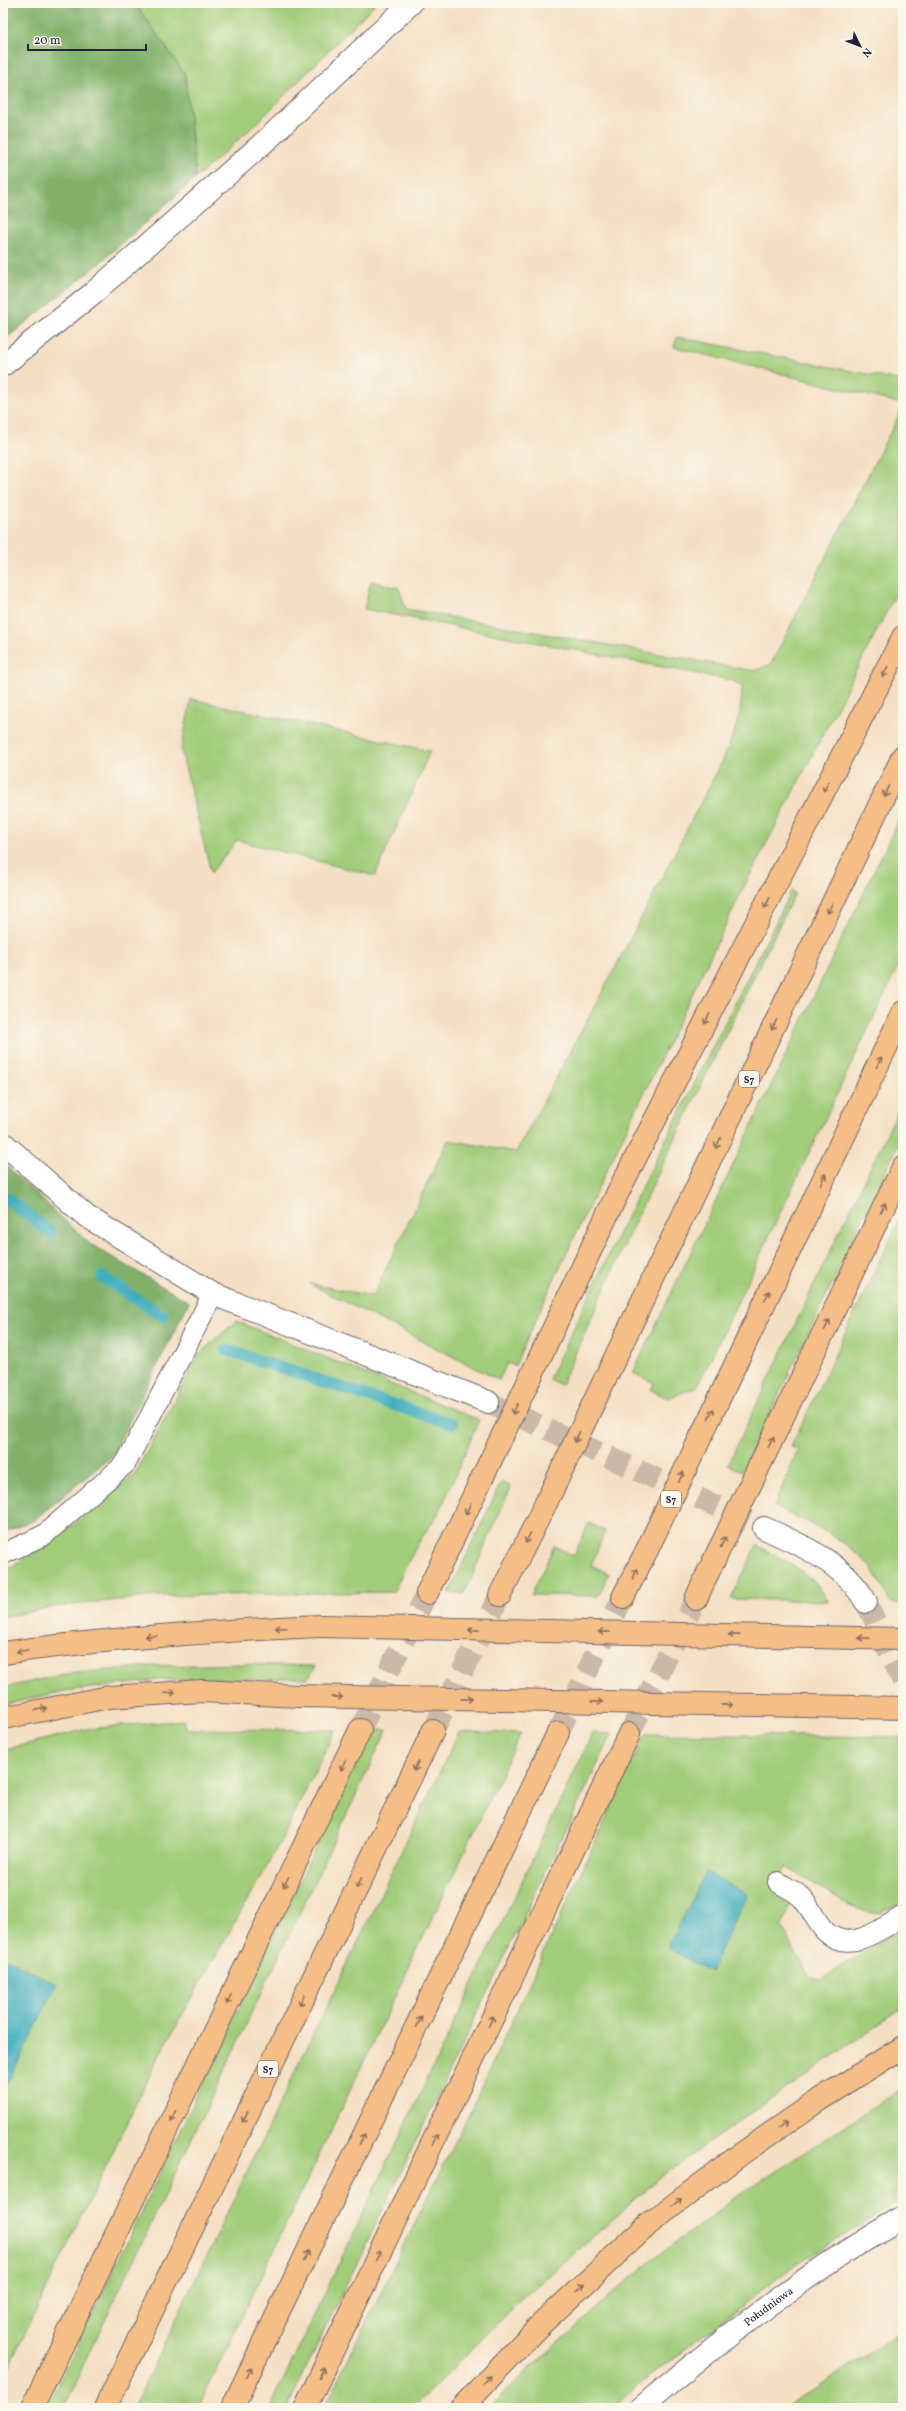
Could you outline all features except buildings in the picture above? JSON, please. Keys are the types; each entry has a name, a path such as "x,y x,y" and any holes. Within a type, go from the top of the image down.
{"highway":[{"path":"427,1593 618,1192 903,637"},
{"name":"S7","path":"500,1595 546,1503 903,756"},
{"name":"S7","path":"623,1597 647,1550 903,1012"},
{"path":"696,1599 903,1166"},
{"path":"3,1654 94,1640 198,1632 320,1626 903,1639"},
{"path":"3,1718 109,1697 202,1691 298,1696 903,1708"},
{"path":"32,2408 360,1730"},
{"name":"S7","path":"105,2408 433,1731"},
{"path":"232,2408 558,1733"},
{"path":"305,2408 629,1734"},
{"path":"460,2408 536,2329 650,2223 741,2154 903,2047"}],"street":[{"path":"3,365 92,294 265,141 411,3"},
{"path":"3,1143 86,1216 213,1294 488,1402"},
{"path":"764,1528 806,1548 836,1567 859,1589 866,1602"},
{"name":"Południowa","path":"641,2408 750,2320 817,2272 903,2216"}],"lane":[{"path":"3,1554 44,1535 126,1463 213,1294"},
{"path":"778,1882 801,1896 826,1932 838,1939 856,1941 875,1933 903,1916"}],"green space":[{"path":"3,3 135,3 185,74 196,178 94,268 3,341"},
{"path":"135,3 376,3 258,122 196,178 185,74"},
{"path":"677,337 903,381 903,580 743,889 555,1277 515,1366 507,1363 499,1380 310,1284 373,1296 448,1140 516,1152 624,951 723,760 737,723 741,705 742,687 734,681 364,609 371,581 399,588 406,609 754,671 771,664 899,415 902,404 674,347"},
{"path":"191,699 430,751 375,876 237,840 211,873 181,750"},
{"path":"903,811 903,956 697,1387 667,1398 651,1390 654,1383 633,1373"},
{"path":"792,890 795,893 638,1215 561,1385 549,1379 631,1209"},
{"path":"903,1100 903,1135 742,1472 728,1464"},
{"path":"3,1163 90,1244 189,1302 112,1456 34,1520 3,1533"},
{"path":"903,1212 903,1603 890,1603 876,1574 852,1549 840,1540 814,1525 774,1507 798,1449 791,1447"},
{"path":"236,1321 479,1420 440,1511 417,1545 393,1592 154,1596 54,1607 3,1617 3,1572 53,1541 135,1474 200,1353"},
{"path":"501,1482 511,1487 464,1594 449,1593"},
{"path":"589,1523 605,1531 591,1565 609,1574 598,1596 531,1595 554,1546 574,1556"},
{"path":"757,1545 788,1562 806,1575 814,1582 828,1601 731,1599"},
{"path":"245,1664 316,1666 308,1678 161,1680 65,1691 3,1705 3,1688 65,1674 152,1666"},
{"path":"185,1720 186,1729 335,1730 283,1837 159,2056 3,2379 3,1750 87,1729"},
{"path":"372,1730 387,1730 63,2408 47,2408"},
{"path":"459,1732 521,1733 198,2408 133,2408"},
{"path":"593,1733 612,1734 287,2408 270,2408"},
{"path":"645,1734 899,1737 903,1746 903,1902 878,1914 858,1910 786,1867 778,1882 791,1901 782,1927 810,1978 821,1979 903,1927 903,2007 665,2173 516,2305 413,2408 324,2408 475,2101"},
{"path":"903,2088 903,2199 792,2267 637,2386 613,2408 491,2408 505,2392 640,2269 742,2193"},
{"path":"903,2330 903,2408 787,2408"}],"water":[{"path":"706,1872 747,1894 710,1972 668,1948"},
{"path":"3,1957 57,1984 3,2092"}],"waterway":[{"path":"3,1195 51,1233"},
{"path":"102,1277 163,1316"},
{"path":"227,1350 452,1424"}],"tunnel":[{"path":"488,1402 764,1528"},
{"path":"360,1730 427,1593"},
{"path":"433,1731 500,1595"},
{"path":"558,1733 623,1597"},
{"path":"629,1734 696,1599"},
{"path":"866,1602 903,1681"}]}
